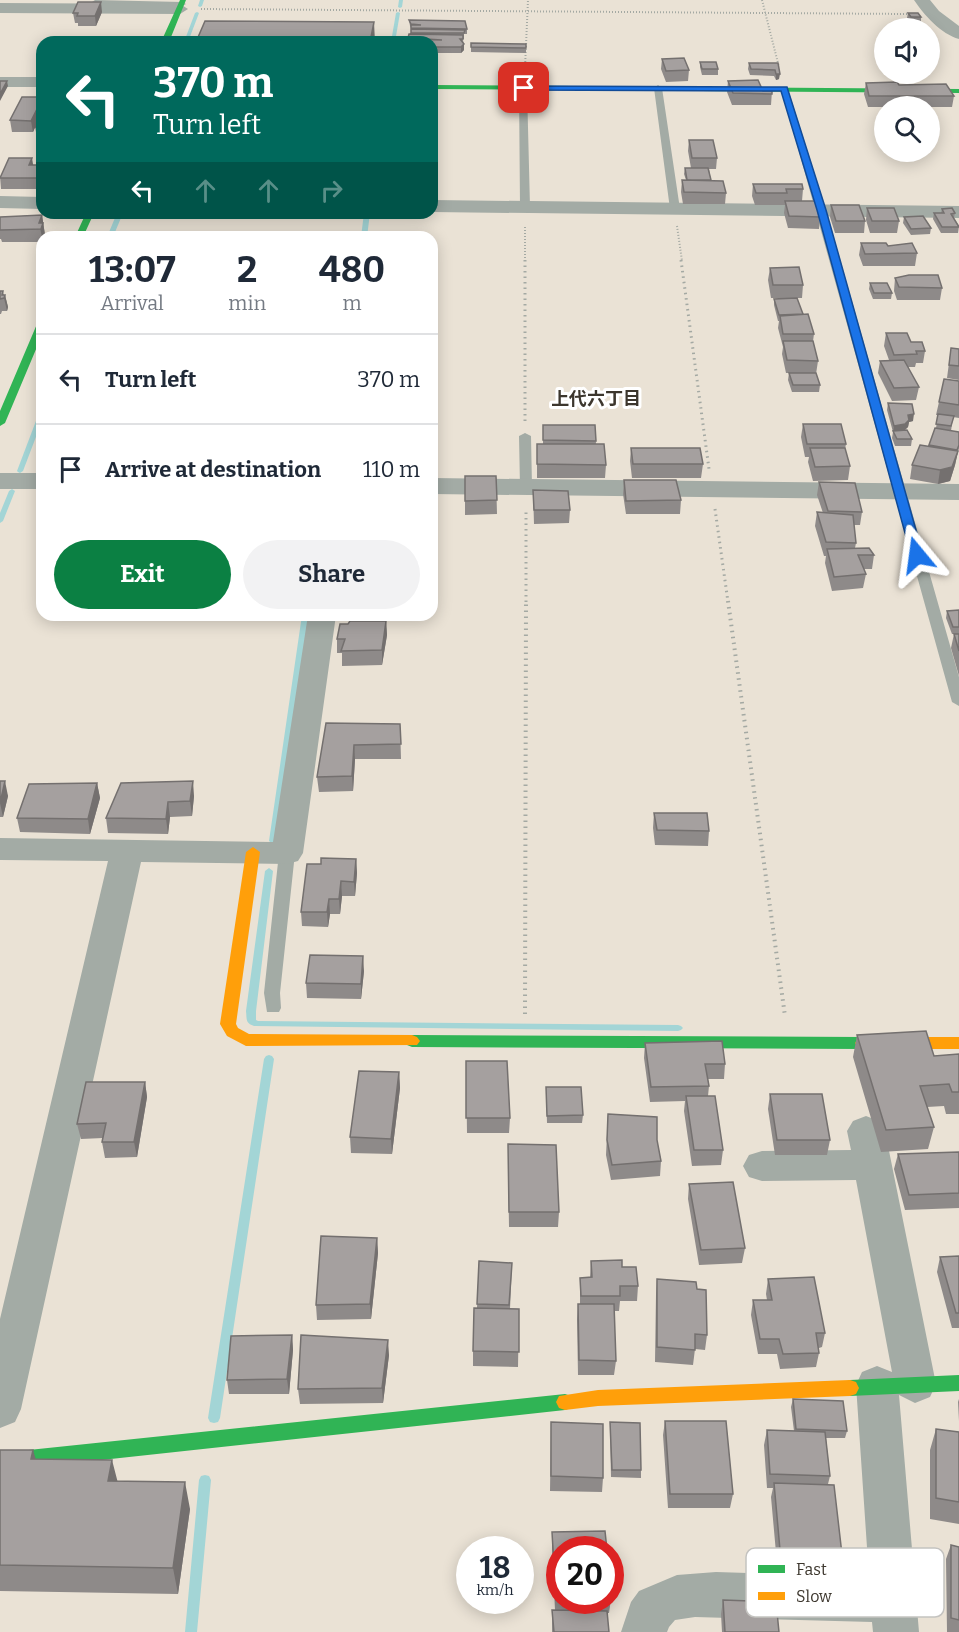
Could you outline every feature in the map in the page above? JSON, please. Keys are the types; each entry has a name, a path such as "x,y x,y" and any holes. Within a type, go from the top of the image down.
{"street":[{"path":"922,0 933,14 959,34"},
{"path":"0,8 182,4 168,36"},
{"path":"0,82 36,82"},
{"path":"438,87 959,91"},
{"path":"0,202 36,202"},
{"path":"438,206 959,212"},
{"path":"0,423 36,338"},
{"path":"0,481 36,481"},
{"path":"438,486 959,492"},
{"path":"0,849 287,853 321,621"},
{"path":"0,1409 127,850"},
{"path":"253,852 228,1024 232,1032 246,1040 959,1042"},
{"path":"762,1166 869,1148 896,1384 895,1548"},
{"path":"0,1462 598,1398 959,1383"},
{"path":"644,1632 651,1612 660,1602 676,1596 704,1594 746,1596"}],"lane":[{"path":"96,2 182,4"},
{"path":"524,88 525,207"},
{"path":"658,88 675,209"},
{"path":"784,88 821,210 959,702"},
{"path":"525,436 526,487"},
{"path":"273,1008 272,993 287,853"}],"path":[{"path":"524,88 528,0"},
{"path":"762,0 784,88"},
{"path":"182,4 911,14"},
{"path":"525,207 525,436"},
{"path":"675,209 785,1016"},
{"path":"525,1015 526,487"}],"building":[{"path":"78,2 101,2 95,16 77,16 78,13 73,13"},
{"path":"908,13 918,13 921,17 911,17"},
{"path":"409,20 465,21 467,29 411,28 411,25 421,25 411,24"},
{"path":"205,21 374,22 371,36 199,36"},
{"path":"411,29 465,30 464,33 411,33"},
{"path":"409,34 463,35 463,39 460,39 464,44 461,47 438,47 438,40 442,40 438,40 438,36 408,36"},
{"path":"471,43 526,44 526,48 471,47"},
{"path":"684,58 689,70 666,71 662,59"},
{"path":"700,62 716,62 718,69 702,69"},
{"path":"749,63 778,63 780,74 776,74 775,70 751,69"},
{"path":"758,80 763,91 772,91 772,94 733,93 728,81"},
{"path":"0,81 7,81 0,94"},
{"path":"866,83 946,84 954,96 869,96"},
{"path":"22,97 36,97 36,111 31,121 10,120"},
{"path":"689,140 713,140 717,158 692,158"},
{"path":"9,158 32,158 29,165 36,165 36,178 0,178"},
{"path":"685,168 708,168 711,180 687,180"},
{"path":"682,180 723,181 726,193 684,192"},
{"path":"753,184 802,184 803,189 786,189 787,193 756,193"},
{"path":"785,201 817,201 820,217 789,216"},
{"path":"831,205 859,205 865,221 836,221"},
{"path":"867,208 894,208 899,221 872,221"},
{"path":"952,208 955,213 951,214 959,227 942,227 934,213 944,213 942,209"},
{"path":"36,215 36,219 40,219 39,223 43,223 41,229 0,230 0,217"},
{"path":"923,216 931,228 911,229 904,217"},
{"path":"861,243 886,243 888,246 912,243 917,253 865,254"},
{"path":"799,267 803,285 773,285 770,268"},
{"path":"909,275 938,275 942,288 899,287 895,278"},
{"path":"870,283 887,283 892,293 874,293"},
{"path":"0,291 3,291 4,298 0,299"},
{"path":"797,298 803,314 779,315 774,299"},
{"path":"808,314 814,334 783,334 780,316"},
{"path":"886,333 907,333 911,342 922,342 925,351 916,351 917,354 894,355"},
{"path":"783,341 813,341 818,361 787,360"},
{"path":"951,348 959,349 959,366 949,365"},
{"path":"904,360 919,387 894,388 880,361"},
{"path":"789,373 816,373 820,385 793,385"},
{"path":"944,379 959,381 959,405 939,402"},
{"path":"888,403 912,404 914,414 908,415 909,420 905,424 894,426"},
{"path":"938,414 954,416 951,426 936,424"},
{"path":"803,424 841,424 846,444 807,444"},
{"path":"543,425 595,425 596,441 543,440"},
{"path":"935,428 959,432 957,450 929,445"},
{"path":"907,430 912,439 897,439 893,431"},
{"path":"537,444 604,444 606,465 537,464"},
{"path":"920,445 958,451 952,467 940,470 912,465"},
{"path":"631,448 700,448 703,464 633,464"},
{"path":"810,448 845,448 850,466 815,467"},
{"path":"465,476 496,476 497,500 465,501"},
{"path":"624,480 676,480 681,500 626,501"},
{"path":"819,482 855,483 862,512 828,511"},
{"path":"533,490 568,491 570,510 534,510"},
{"path":"817,512 853,515 856,543 826,542"},
{"path":"869,548 874,555 858,555 866,574 834,577 827,549"},
{"path":"959,610 959,627 953,627 947,611"},
{"path":"350,621 386,621 382,650 341,651 345,639 337,639 340,624 348,624"},
{"path":"954,634 959,634 959,651"},
{"path":"326,723 400,724 401,744 354,745 352,776 317,777"},
{"path":"0,781 5,781 0,803"},
{"path":"193,781 190,801 168,802 166,819 106,818 121,783"},
{"path":"97,783 88,819 17,818 29,784"},
{"path":"654,813 707,813 709,831 657,830"},
{"path":"321,858 356,859 354,882 341,881 339,899 329,899 327,912 301,912 307,864 321,864"},
{"path":"310,955 363,956 361,984 306,983"},
{"path":"926,1031 934,1056 959,1054 959,1092 952,1092 949,1084 920,1086 934,1127 886,1130 857,1035"},
{"path":"722,1041 725,1064 705,1064 709,1086 651,1087 645,1043"},
{"path":"466,1061 507,1061 510,1118 466,1118"},
{"path":"359,1071 399,1072 391,1139 350,1137"},
{"path":"86,1082 145,1082 134,1142 102,1142 106,1123 77,1124"},
{"path":"546,1087 581,1087 583,1115 547,1116"},
{"path":"770,1094 822,1094 830,1140 777,1140"},
{"path":"686,1096 715,1096 723,1150 694,1150"},
{"path":"608,1114 657,1117 657,1140 661,1161 612,1165 607,1140"},
{"path":"508,1144 556,1145 559,1212 509,1212"},
{"path":"959,1152 959,1193 909,1195 898,1154"},
{"path":"733,1182 745,1248 701,1250 689,1184"},
{"path":"321,1236 377,1238 370,1304 316,1305"},
{"path":"959,1256 959,1313 956,1313 940,1257"},
{"path":"622,1260 622,1267 636,1267 638,1286 620,1286 620,1296 581,1296 580,1278 592,1277 591,1261"},
{"path":"479,1261 512,1263 509,1305 477,1304"},
{"path":"814,1277 825,1333 816,1333 819,1353 783,1354 779,1339 760,1339 753,1300 772,1300 768,1279"},
{"path":"657,1279 696,1282 697,1289 706,1290 707,1335 695,1334 695,1350 657,1347"},
{"path":"578,1304 614,1304 616,1361 579,1360"},
{"path":"474,1308 519,1309 519,1352 473,1351"},
{"path":"292,1335 287,1379 227,1380 231,1336"},
{"path":"301,1335 388,1340 382,1388 298,1389"},
{"path":"793,1399 843,1401 847,1431 796,1429"},
{"path":"665,1421 726,1421 733,1494 670,1494"},
{"path":"551,1422 603,1424 603,1478 551,1476"},
{"path":"610,1422 640,1423 641,1470 612,1470"},
{"path":"936,1429 959,1432 959,1502 936,1498"},
{"path":"767,1430 825,1432 830,1476 770,1474"},
{"path":"0,1450 33,1450 31,1459 112,1460 108,1481 185,1482 173,1568 0,1565"},
{"path":"774,1483 834,1485 841,1548 780,1548"},
{"path":"605,1531 606,1536 552,1536 552,1532"},
{"path":"951,1545 959,1547 959,1620 951,1618"},
{"path":"723,1600 746,1601 746,1617 778,1617 779,1632 725,1632"},
{"path":"552,1614 607,1614 609,1632 554,1632"}],"waterway":[{"path":"200,6 202,0"},
{"path":"400,7 401,0"},
{"path":"188,36 197,13"},
{"path":"394,36 398,13"},
{"path":"112,231 118,219"},
{"path":"365,231 366,219"},
{"path":"20,471 36,429"},
{"path":"0,521 12,491"},
{"path":"273,841 305,621"},
{"path":"269,871 251,1011 252,1022 257,1024 678,1028"},
{"path":"214,1418 269,1059"},
{"path":"191,1632 205,1480"}],"traffic: fast":[{"path":"168,36 183,0"},
{"path":"438,87 959,91"},
{"path":"82,231 87,219"},
{"path":"0,423 36,338"},
{"path":"412,1041 863,1043"},
{"path":"850,1388 959,1383"},
{"path":"0,1462 565,1402"}],"traffic: slow":[{"path":"253,852 228,1024 232,1032 246,1040 412,1041"},
{"path":"863,1043 959,1043"},
{"path":"565,1402 598,1398 850,1388"}],"district":[{"name":"上代六丁目","path":"596,399"}],"route":[{"path":"524,88 784,88 821,210 917,555"}]}
